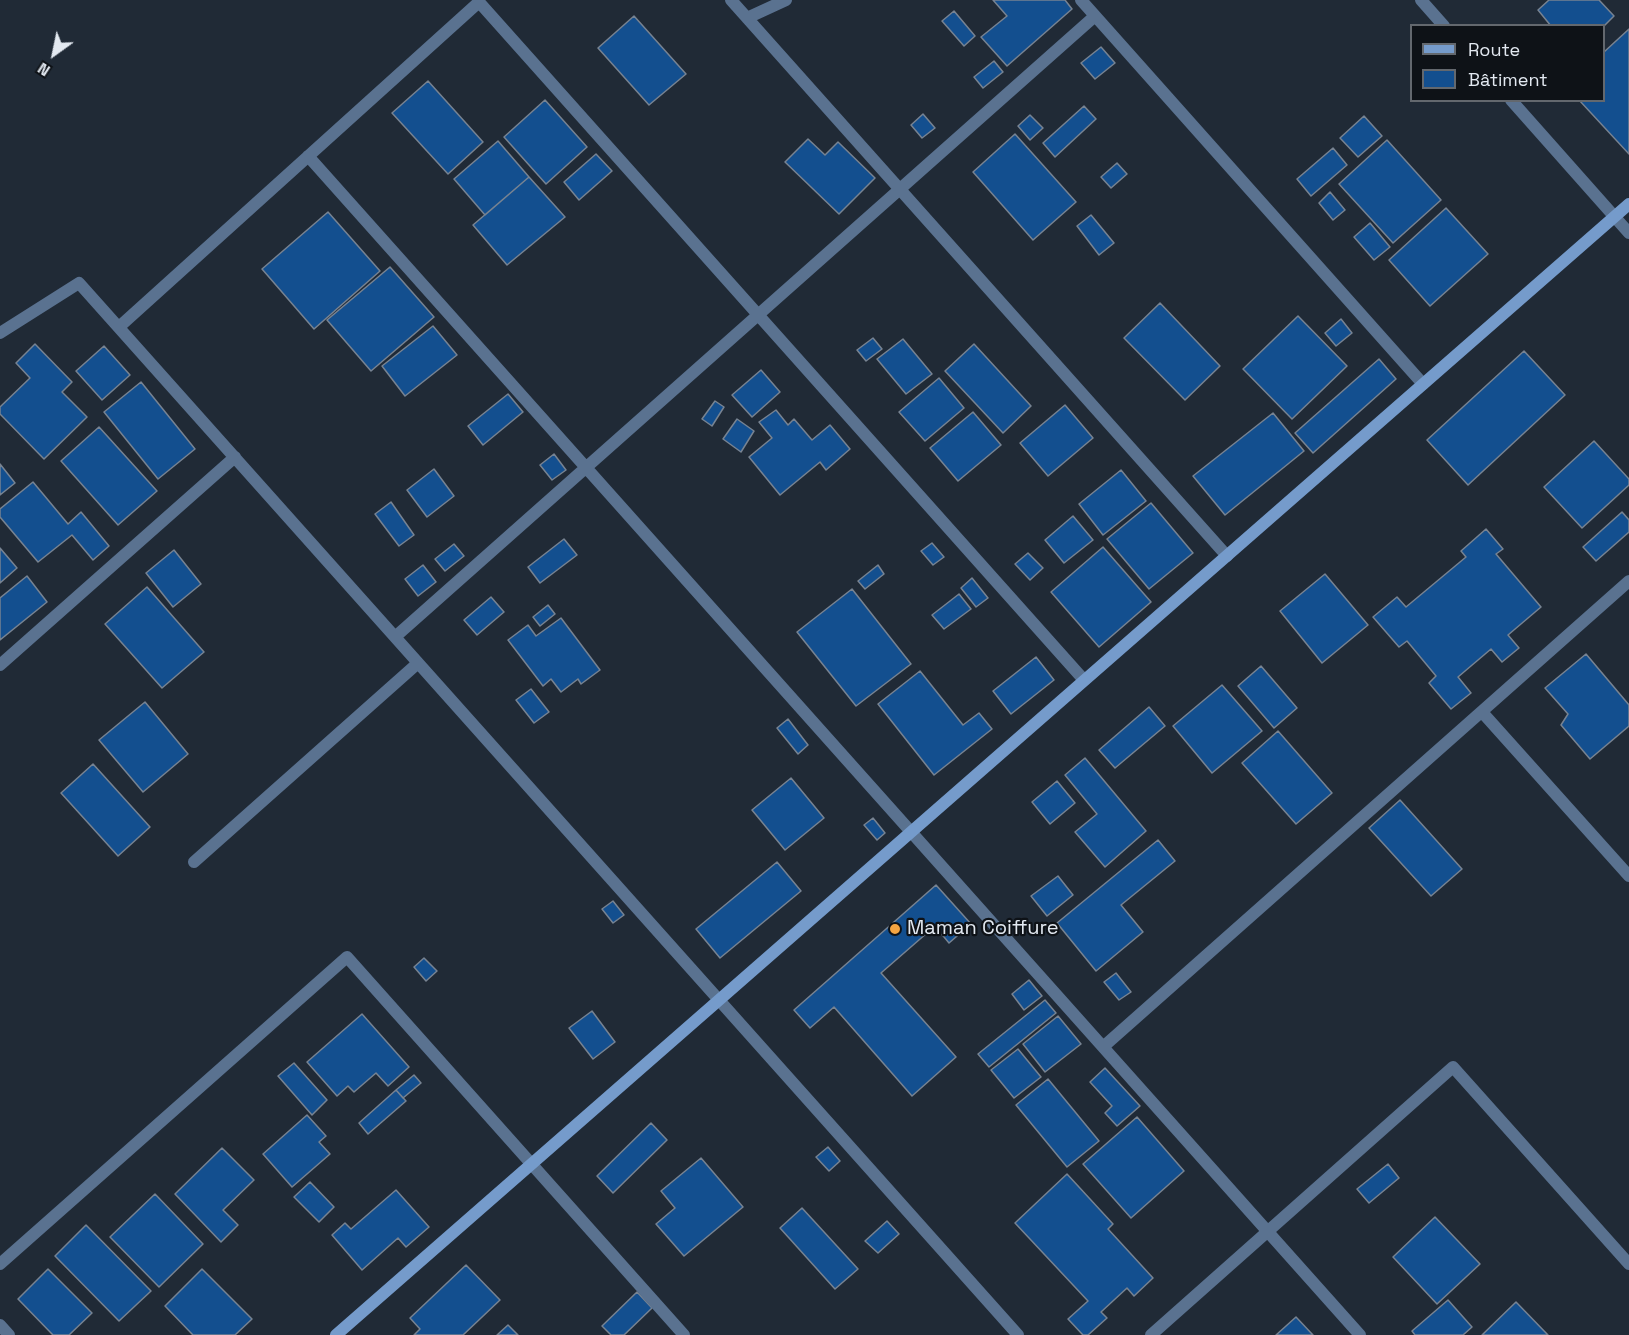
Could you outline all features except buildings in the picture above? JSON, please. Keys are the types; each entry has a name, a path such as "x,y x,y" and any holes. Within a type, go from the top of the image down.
{"street":[{"path":"731,0 1227,556"},
{"path":"747,18 786,0"},
{"path":"1081,0 1423,384"},
{"path":"1421,0 1442,24"},
{"path":"119,327 479,2 1084,680"},
{"path":"395,637 1095,16"},
{"path":"1513,102 1629,233"},
{"path":"308,156 1360,1335"},
{"path":"336,1335 1629,204"},
{"path":"0,333 79,283 1018,1335"},
{"path":"0,665 235,457"},
{"path":"1103,1047 1629,581"},
{"path":"194,862 418,663"},
{"path":"1482,712 1629,876"},
{"path":"0,1264 347,957 684,1335"},
{"path":"1151,1335 1453,1067 1629,1264"},
{"path":"0,1325 9,1335"}],"place":[{"name":"Maman Coiffure","path":"895,929"}]}
